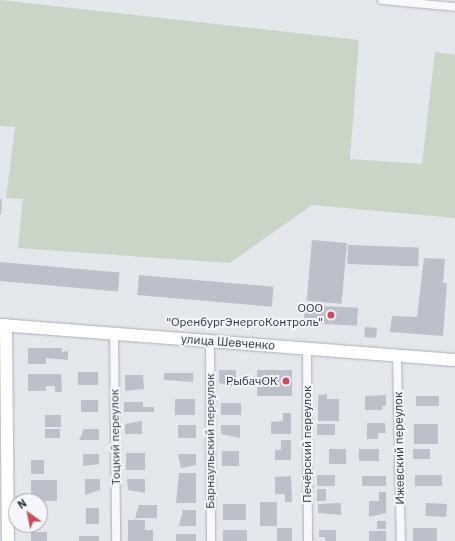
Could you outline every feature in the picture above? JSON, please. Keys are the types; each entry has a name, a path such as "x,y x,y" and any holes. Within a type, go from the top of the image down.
{"main road":[{"name":"улица Шевченко","path":"3,325 455,360"},
{"path":"3,325 8,541"}],"street":[{"path":"382,0 455,7"},
{"name":"Тоцкий переулок","path":"114,333 116,541"},
{"name":"Барнаульский переулок","path":"210,341 211,541"},
{"name":"Печёрский переулок","path":"307,348 308,541"},
{"name":"Ижевский переулок","path":"397,355 400,541"}],"green space":[{"path":"0,0 359,40 350,159 422,164 435,52 455,55 455,218 312,205 230,263 18,248 23,199 6,198 15,127 0,126"}],"building":[{"path":"0,199 2,199 1,214 0,214"},
{"path":"312,240 347,243 342,304 307,301"},
{"path":"348,245 419,247 418,266 347,264"},
{"path":"424,258 445,259 443,283 447,283 443,336 390,332 392,316 417,317"},
{"path":"0,262 120,272 118,291 0,281"},
{"path":"139,275 273,287 272,307 137,295"},
{"name":"ООО \"ОренбургЭнергоКонтроль\"","path":"305,305 358,308 357,326 304,323"},
{"path":"365,327 377,328 376,338 364,337"},
{"path":"28,348 62,348 62,352 68,351 68,360 46,358 46,364 28,364"},
{"path":"219,370 236,370 236,387 219,383"},
{"path":"257,370 292,370 292,396 257,396"},
{"path":"78,372 98,372 98,385 78,385"},
{"path":"164,373 193,373 193,382 164,380"},
{"path":"28,374 61,374 62,392 55,392 55,386 46,386 46,391 28,391"},
{"path":"125,375 143,375 144,389 125,391"},
{"path":"327,394 327,399 339,399 339,421 318,421 318,395"},
{"path":"386,395 386,406 382,406 382,410 365,410 365,396"},
{"path":"416,396 439,396 439,406 416,406"},
{"path":"175,399 195,399 195,415 175,415"},
{"path":"81,400 98,400 98,412 81,412"},
{"path":"124,402 143,402 143,407 154,407 154,412 124,412"},
{"path":"221,403 241,403 241,415 221,415"},
{"path":"283,413 291,413 291,434 271,434 271,422 283,421"},
{"path":"45,415 61,415 61,427 45,427"},
{"path":"142,421 142,434 125,434 125,424"},
{"path":"367,423 385,423 386,433 378,433 378,439 367,439"},
{"path":"317,424 335,424 335,435 317,435"},
{"path":"414,424 438,424 438,444 414,444"},
{"path":"178,425 196,425 196,438 178,438"},
{"path":"221,425 240,425 240,438 221,434"},
{"path":"45,429 60,429 60,438 45,438"},
{"path":"84,429 99,429 99,440 79,440"},
{"path":"281,440 291,440 291,460 275,460 275,450 281,450"},
{"path":"329,449 346,449 346,464 329,464"},
{"path":"359,449 379,449 379,461 359,461"},
{"path":"413,449 430,449 430,459 413,459"},
{"path":"222,451 239,451 239,466 222,466"},
{"path":"126,453 145,453 145,470 126,470"},
{"path":"83,454 99,454 99,464 83,466"},
{"path":"178,454 196,454 196,465 181,468"},
{"path":"31,460 44,460 44,474 31,474"},
{"path":"179,473 196,473 196,503 176,503"},
{"path":"317,475 335,475 335,486 317,486"},
{"path":"415,475 442,475 442,486 415,486"},
{"path":"291,476 292,502 285,502 285,494 275,494 275,477"},
{"path":"362,476 386,476 386,486 362,486"},
{"path":"85,479 100,479 100,490 85,495"},
{"path":"127,479 145,479 145,493 128,490"},
{"path":"31,480 57,480 57,501 48,501 48,493 31,493"},
{"path":"317,489 326,489 326,501 317,501"},
{"path":"379,492 386,492 386,513 369,517 369,501 379,501"},
{"path":"260,502 277,502 277,526 260,526"},
{"path":"341,503 341,515 318,513 318,504"},
{"path":"426,503 447,504 446,517 425,516"},
{"path":"223,504 246,504 246,520 223,520"},
{"path":"139,505 157,505 157,518 135,518"},
{"path":"86,508 99,508 99,524 86,524"},
{"path":"183,510 196,510 196,526 179,526"},
{"path":"128,520 145,520 145,530 153,530 153,541 128,541"},
{"path":"377,521 386,521 386,529 377,529"},
{"path":"277,528 292,528 292,541 277,541"},
{"path":"413,528 437,528 437,541 413,541"},
{"path":"223,530 247,530 247,541 223,541"},
{"path":"319,530 336,530 336,541 325,541 325,537 319,537"},
{"path":"369,531 386,531 386,541 369,541"},
{"path":"31,533 47,533 47,541 31,541"},
{"path":"176,534 196,534 196,541 176,541"},
{"path":"79,536 99,536 99,541 79,541"}],"place":[{"name":"ООО \"ОренбургЭнергоКонтроль\"","path":"331,315"},
{"name":"РыбачОК","path":"286,381"}]}
